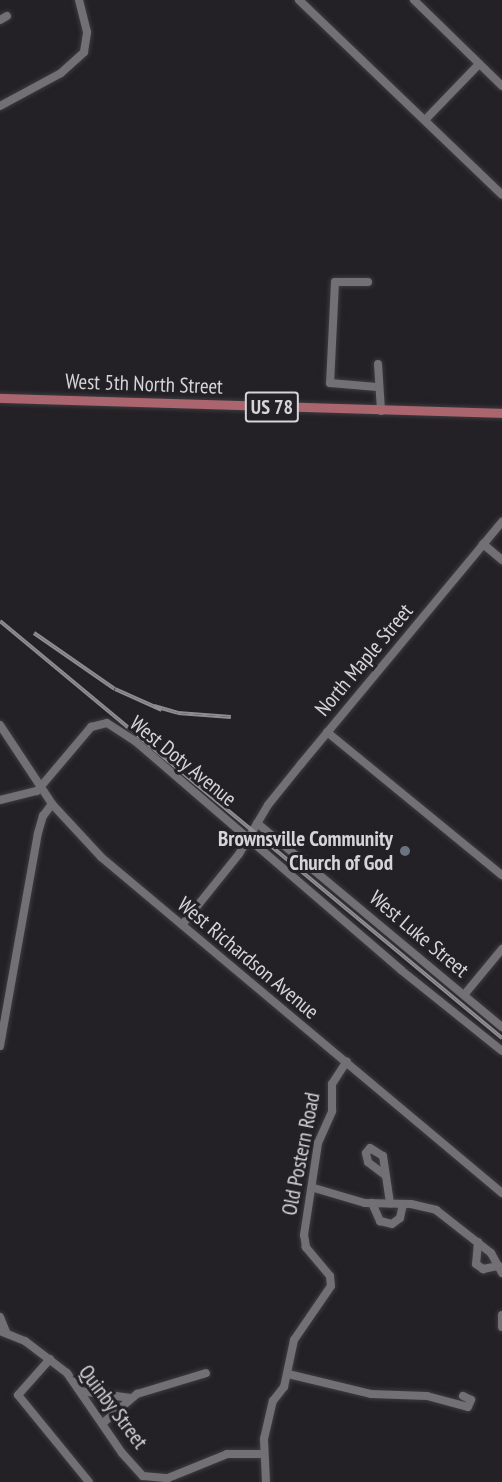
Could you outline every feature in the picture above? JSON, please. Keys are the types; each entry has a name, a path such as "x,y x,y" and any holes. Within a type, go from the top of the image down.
{"main road":[{"name":"West 5th North Street","path":"0,398 502,413"}],"street":[{"path":"0,106 61,73 87,53 87,33 79,0"},
{"path":"299,0 502,195"},
{"path":"414,0 502,86"},
{"path":"425,120 479,64"},
{"path":"368,282 335,282 330,383 377,387"},
{"path":"378,364 377,387 381,411"},
{"name":"North Maple Street","path":"182,925 327,732 502,522"},
{"path":"483,544 502,560"},
{"name":"West Doty Avenue","path":"39,788 91,727 107,723 135,741 401,970 502,1051"},
{"name":"West Richardson Avenue","path":"0,725 39,788 101,857 502,1193"},
{"path":"327,732 502,874"},
{"path":"0,800 27,796 39,788"},
{"path":"0,1046 38,833 43,816 52,804"},
{"name":"West Luke Street","path":"257,823 502,1027"},
{"path":"464,995 502,949"},
{"name":"Old Postern Road","path":"266,1482 264,1454 273,1401 288,1374 294,1340 331,1287 330,1276 306,1247 306,1223 314,1188 318,1143 332,1111 332,1084 347,1061"},
{"path":"385,1175 390,1203"},
{"path":"314,1188 372,1203 403,1204 436,1210 478,1242 501,1270"},
{"path":"372,1203 380,1221 392,1224 400,1218 403,1204"},
{"path":"478,1242 479,1267 501,1270"},
{"path":"502,1315 502,1327"},
{"name":"Quinby Street","path":"0,1317 3,1332 50,1359 80,1390 122,1453 143,1476 168,1478 227,1454 264,1454"},
{"path":"50,1359 18,1395 89,1482"},
{"path":"103,1423 131,1398 206,1373"},
{"path":"288,1374 371,1394 428,1396 468,1407 471,1400 463,1396"},
{"path":"80,1390 131,1398"}],"railway":[{"path":"0,621 502,1038"},
{"path":"34,633 115,689 162,710"},
{"path":"154,706 178,713 231,717"}],"place":[{"name":"Brownsville Community Church of God","path":"405,851"}]}
